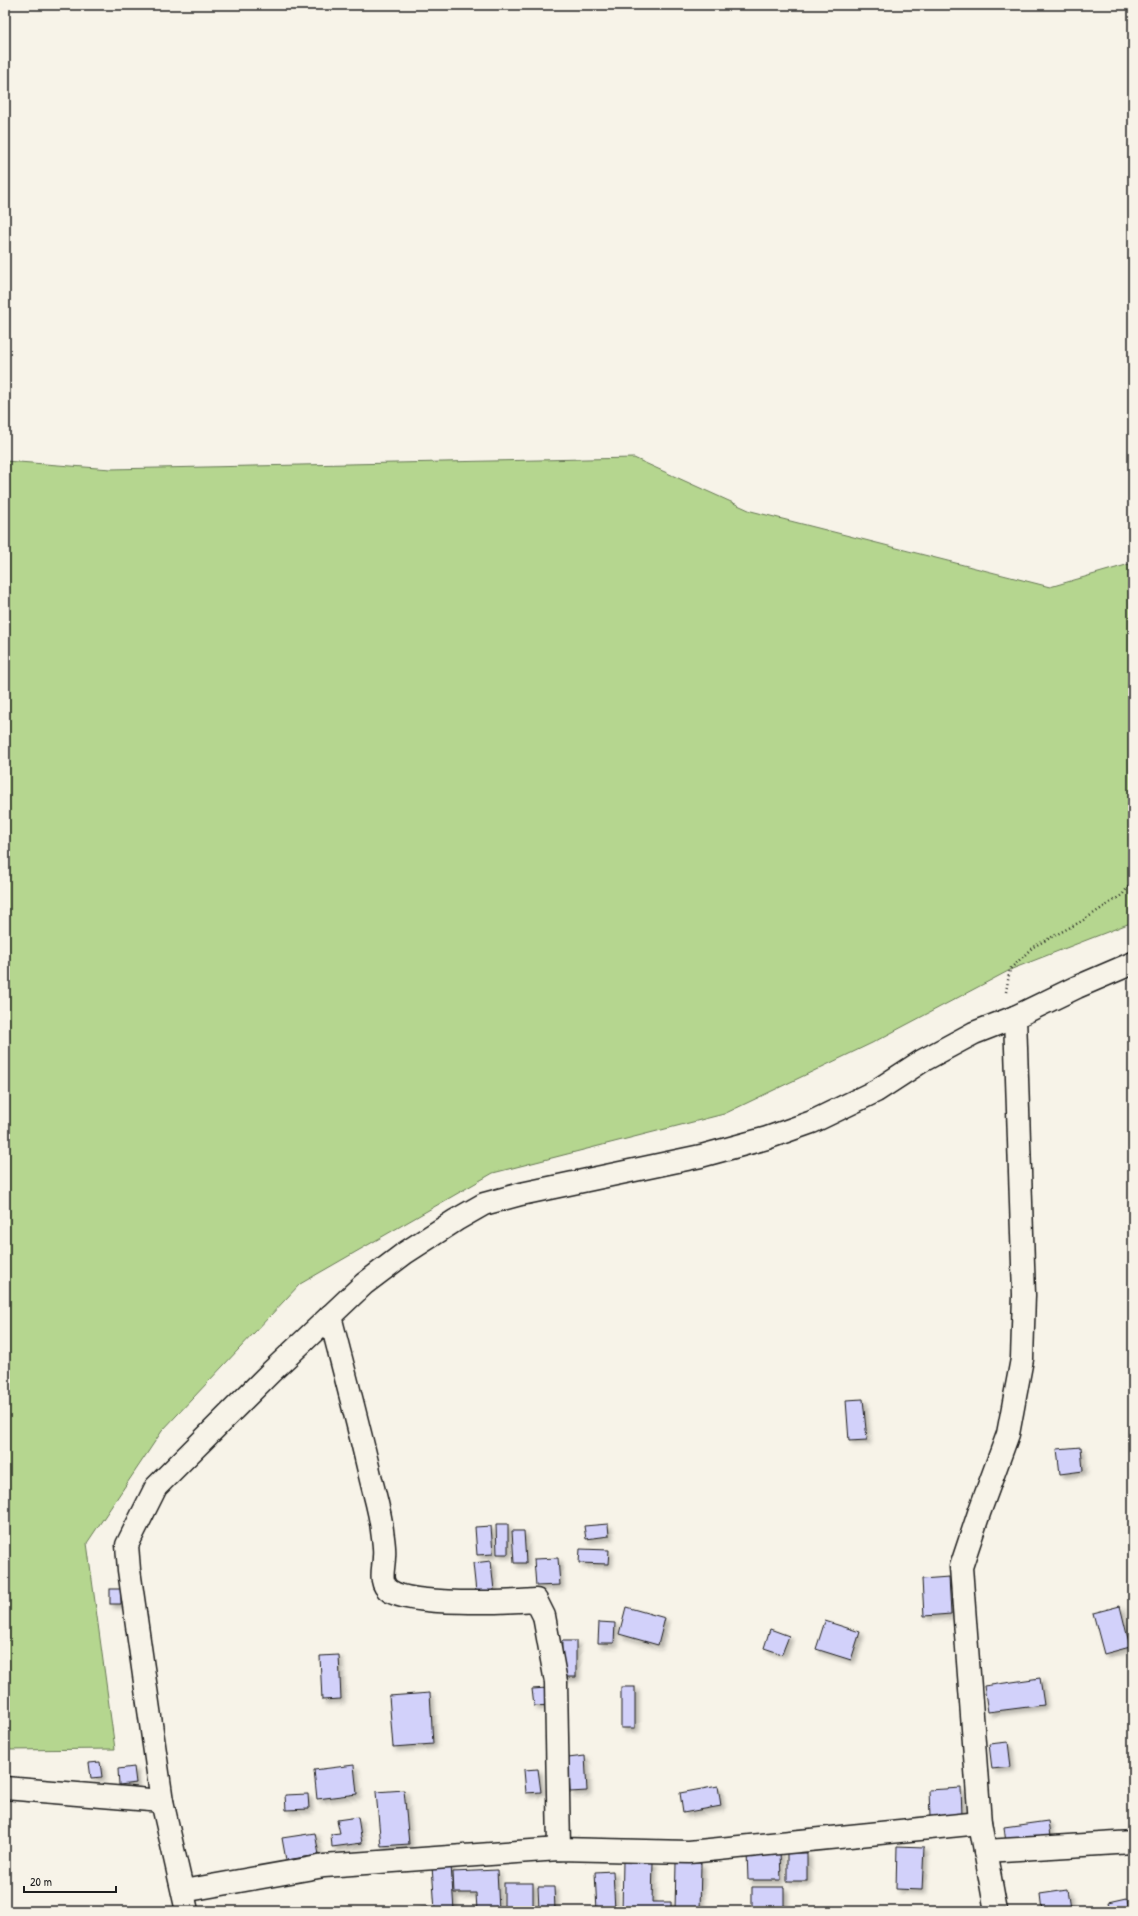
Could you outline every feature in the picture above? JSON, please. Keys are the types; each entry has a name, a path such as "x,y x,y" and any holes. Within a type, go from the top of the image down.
{"street":[{"path":"980,1823 689,1852 558,1849 324,1866 185,1901 162,1801 129,1570 127,1545 156,1487 271,1372 364,1284 405,1253 439,1230 484,1204 521,1194 701,1156 767,1138 812,1122 876,1091 922,1061 974,1032 1015,1017 1077,987 1133,963"},
{"path":"996,1911 980,1823 961,1567 1008,1434 1022,1359 1024,1295 1015,1017"},
{"path":"330,1316 357,1416 382,1529 384,1557 382,1573 383,1581 387,1588 399,1596 412,1598 482,1602 536,1600 544,1616 556,1682 558,1849"},
{"path":"5,1788 162,1801"},
{"path":"985,1851 1133,1842"}],"path":[{"path":"1015,1017 1006,1010 1005,1005 1010,969 1033,947 1082,921 1122,895 1133,881"}],"green space":[{"path":"634,458 751,511 1050,587 1133,563 1133,922 1012,969 872,1043 724,1114 493,1173 300,1284 162,1431 87,1543 115,1749 5,1750 5,461 111,469"}],"building":[{"path":"863,1399 867,1440 849,1441 846,1400"},
{"path":"1081,1447 1083,1471 1060,1474 1057,1449"},
{"path":"496,1524 508,1524 508,1554 497,1554"},
{"path":"608,1524 609,1536 586,1539 584,1526"},
{"path":"491,1526 493,1554 477,1555 475,1527"},
{"path":"512,1531 524,1531 526,1563 514,1563"},
{"path":"580,1549 609,1550 608,1564 579,1563"},
{"path":"558,1558 560,1585 536,1586 534,1559"},
{"path":"491,1561 494,1591 476,1592 473,1563"},
{"path":"949,1577 951,1614 924,1616 922,1579"},
{"path":"110,1589 121,1589 121,1604 110,1604"},
{"path":"1120,1606 1130,1647 1104,1654 1093,1613"},
{"path":"626,1607 665,1618 658,1645 619,1634"},
{"path":"825,1621 860,1632 851,1660 816,1649"},
{"path":"599,1622 615,1623 614,1643 598,1643"},
{"path":"770,1629 789,1636 782,1654 764,1648"},
{"path":"562,1641 576,1641 576,1677 561,1677"},
{"path":"339,1655 341,1699 322,1700 320,1656"},
{"path":"1040,1678 1044,1705 988,1712 984,1686"},
{"path":"621,1687 635,1687 635,1728 621,1728"},
{"path":"548,1688 550,1705 534,1706 532,1689"},
{"path":"430,1693 433,1744 393,1747 389,1696"},
{"path":"1008,1742 1011,1767 992,1769 989,1744"},
{"path":"585,1756 587,1791 570,1792 568,1758"},
{"path":"100,1762 102,1777 91,1778 89,1763"},
{"path":"354,1765 357,1794 317,1799 314,1770"},
{"path":"134,1767 136,1783 119,1785 118,1769"},
{"path":"538,1769 541,1792 526,1793 524,1770"},
{"path":"718,1786 721,1806 683,1813 680,1793"},
{"path":"961,1788 962,1816 930,1817 929,1790"},
{"path":"404,1790 409,1844 381,1846 376,1792"},
{"path":"308,1794 309,1809 286,1810 285,1795"},
{"path":"358,1817 362,1843 332,1847 331,1834 340,1833 337,1820"},
{"path":"1048,1821 1050,1837 1006,1843 1004,1827"},
{"path":"315,1833 319,1855 286,1860 282,1838"},
{"path":"897,1846 924,1847 922,1890 896,1889"},
{"path":"747,1851 780,1851 781,1880 748,1880"},
{"path":"787,1853 807,1853 807,1881 787,1881"},
{"path":"623,1862 653,1862 652,1902 671,1902 671,1911 622,1911"},
{"path":"676,1863 701,1863 700,1911 675,1911"},
{"path":"451,1865 454,1911 435,1911 432,1866"},
{"path":"497,1870 499,1911 477,1911 476,1893 454,1893 453,1872"},
{"path":"613,1871 615,1911 597,1911 595,1872"},
{"path":"504,1883 533,1883 533,1909 504,1909"},
{"path":"538,1887 554,1887 555,1910 539,1910"},
{"path":"752,1887 784,1887 784,1908 752,1909"},
{"path":"1067,1890 1070,1910 1042,1911 1040,1894"},
{"path":"1127,1898 1129,1911 1111,1911 1109,1902"},
{"path":"428,1907 429,1911 398,1911"}]}
